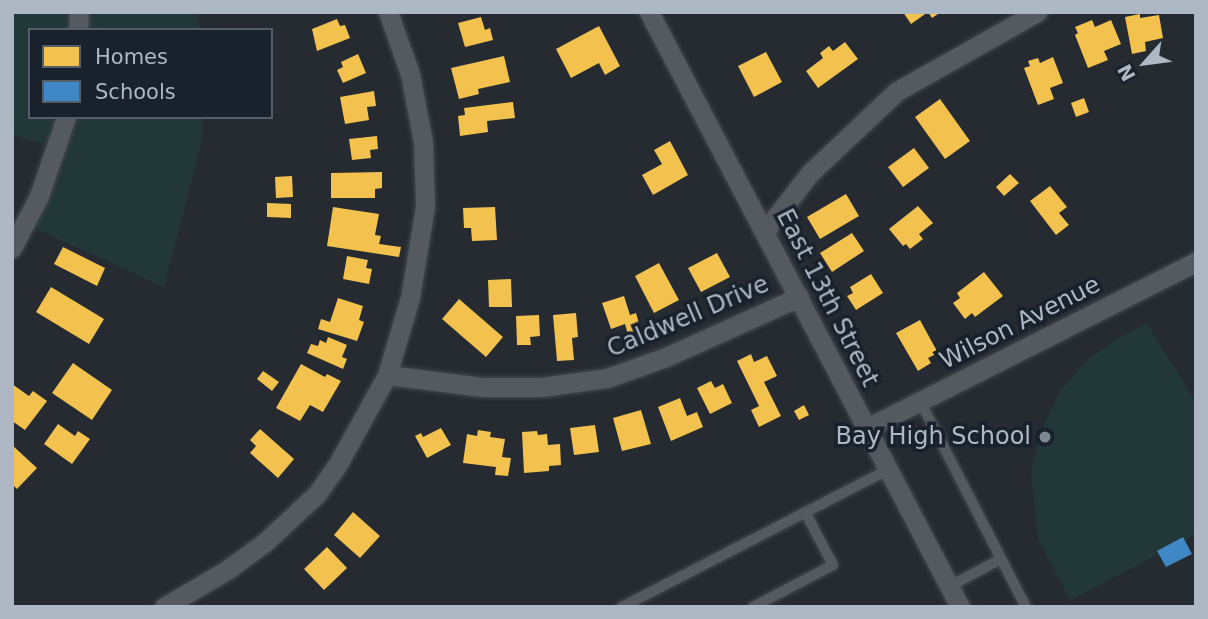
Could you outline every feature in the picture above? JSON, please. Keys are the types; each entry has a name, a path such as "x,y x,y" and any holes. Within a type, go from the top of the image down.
{"street":[{"path":"164,607 227,570 264,543 317,494 340,462 387,375 410,298 425,206 423,142 410,74 388,12"},
{"name":"East 13th Street","path":"649,12 954,599"},
{"path":"765,231 810,173 897,91 1037,12"},
{"path":"12,248 39,195 65,119"},
{"name":"Wilson Avenue","path":"867,428 1196,262"},
{"name":"Caldwell Drive","path":"387,375 494,387 542,387 607,378 666,358 799,297"}],"lane":[{"path":"920,401 1027,607"},
{"path":"622,607 888,469"},
{"path":"753,607 833,565 806,512"},
{"path":"954,599 1001,559"}],"green space":[{"path":"12,12 70,12 68,28 28,28 28,119 54,119 48,145 12,135"},
{"path":"90,12 197,12 200,28 88,28"},
{"path":"76,119 203,119 202,140 164,287 34,228 49,198"},
{"path":"1147,323 1196,403 1196,534 1070,601 1038,538 1031,471 1041,431 1060,391 1086,361 1115,340"}],"building: Homes":[{"path":"903,12 928,12 911,24"},
{"path":"928,12 941,12 932,18"},
{"path":"1140,14 1140,18 1159,15 1163,38 1145,42 1146,51 1132,54 1125,17"},
{"path":"481,17 485,30 490,28 493,40 465,47 458,23"},
{"path":"337,19 340,26 345,25 350,38 317,51 312,29"},
{"path":"1092,20 1095,27 1111,20 1121,44 1104,51 1108,60 1088,68 1075,35 1078,33 1075,27"},
{"path":"599,26 620,66 605,75 599,63 571,78 556,49"},
{"path":"845,42 858,59 818,88 806,71 823,58 820,53 829,46 833,51"},
{"path":"766,52 782,82 754,97 738,66"},
{"path":"358,54 366,73 343,83 337,70 343,67 341,62"},
{"path":"504,56 510,82 478,89 479,94 459,99 451,68"},
{"path":"1053,57 1063,83 1050,88 1054,99 1038,105 1024,68 1030,66 1028,61 1038,58 1040,63"},
{"path":"374,91 376,106 367,107 369,120 345,124 340,97"},
{"path":"1084,98 1089,112 1076,117 1071,103"},
{"path":"940,99 970,141 945,159 915,117"},
{"path":"513,102 515,118 487,121 488,132 460,136 458,116 465,115 464,108"},
{"path":"377,136 378,149 370,150 371,158 352,160 349,139"},
{"path":"670,141 688,175 653,195 642,175 662,164 654,150"},
{"path":"914,148 929,168 903,187 888,167"},
{"path":"382,172 382,188 375,189 375,198 331,198 331,173"},
{"path":"1010,174 1019,183 1004,196 996,187"},
{"path":"292,176 293,197 276,198 275,177"},
{"path":"1050,186 1067,207 1059,213 1069,225 1056,235 1030,201"},
{"path":"846,194 859,216 820,239 807,217"},
{"path":"267,203 291,204 291,218 267,217"},
{"path":"918,206 933,223 919,234 923,239 910,249 906,244 903,246 889,229"},
{"path":"333,207 379,214 375,235 381,236 379,244 401,247 399,257 327,246"},
{"path":"495,207 497,240 472,241 471,228 464,228 463,208"},
{"path":"852,233 864,251 832,272 820,253"},
{"path":"63,247 105,268 97,286 54,264"},
{"path":"717,253 730,277 701,292 688,268"},
{"path":"347,256 368,260 366,268 372,269 369,284 343,279"},
{"path":"659,263 679,300 654,313 635,276"},
{"path":"984,272 1003,296 975,317 972,313 965,319 953,303 960,298 957,293"},
{"path":"871,274 883,293 856,310 847,296 853,293 850,287"},
{"path":"511,279 512,307 489,307 488,280"},
{"path":"51,287 104,319 89,344 36,312"},
{"path":"624,296 630,315 636,313 642,334 629,338 625,324 611,329 602,303"},
{"path":"338,298 363,306 359,320 364,322 357,341 318,329 321,319 330,322"},
{"path":"459,299 503,337 486,357 442,319"},
{"path":"576,313 578,337 572,338 574,360 557,361 553,315"},
{"path":"539,315 540,336 530,337 531,345 517,345 516,316"},
{"path":"920,320 938,353 928,358 931,363 918,371 896,333"},
{"path":"328,337 347,345 342,357 347,359 343,369 307,353 311,344 318,346 320,340 326,343"},
{"path":"751,354 754,362 767,356 777,376 764,382 781,416 759,427 751,410 759,406 737,361"},
{"path":"73,363 112,390 92,420 52,393"},
{"path":"301,364 325,377 327,374 341,381 323,412 310,405 300,421 276,408"},
{"path":"263,371 279,382 272,391 257,379"},
{"path":"711,381 715,388 723,384 732,403 710,414 697,388"},
{"path":"12,384 29,396 33,391 47,401 25,430 12,421"},
{"path":"680,398 687,416 697,412 703,427 671,441 658,407"},
{"path":"804,405 809,415 799,420 794,411"},
{"path":"641,410 651,444 622,451 613,418"},
{"path":"58,424 75,436 78,431 90,439 72,464 44,444"},
{"path":"595,425 599,452 574,455 570,428"},
{"path":"441,428 451,445 427,458 415,436 421,433 423,437"},
{"path":"260,429 294,459 278,478 250,453 256,446 250,440"},
{"path":"478,430 491,432 490,437 505,439 502,457 511,458 508,476 495,475 496,467 463,463 467,434 477,436"},
{"path":"537,431 538,435 547,434 548,445 560,444 561,465 549,466 549,471 524,473 522,432"},
{"path":"12,445 37,468 17,489 12,484"},
{"path":"353,512 380,536 360,558 334,535"},
{"path":"327,547 347,568 324,590 304,569"}],"building: Schools":[{"path":"1183,537 1192,554 1166,567 1157,551"}],"place":[{"name":"Bay High School","path":"1045,437"}]}
